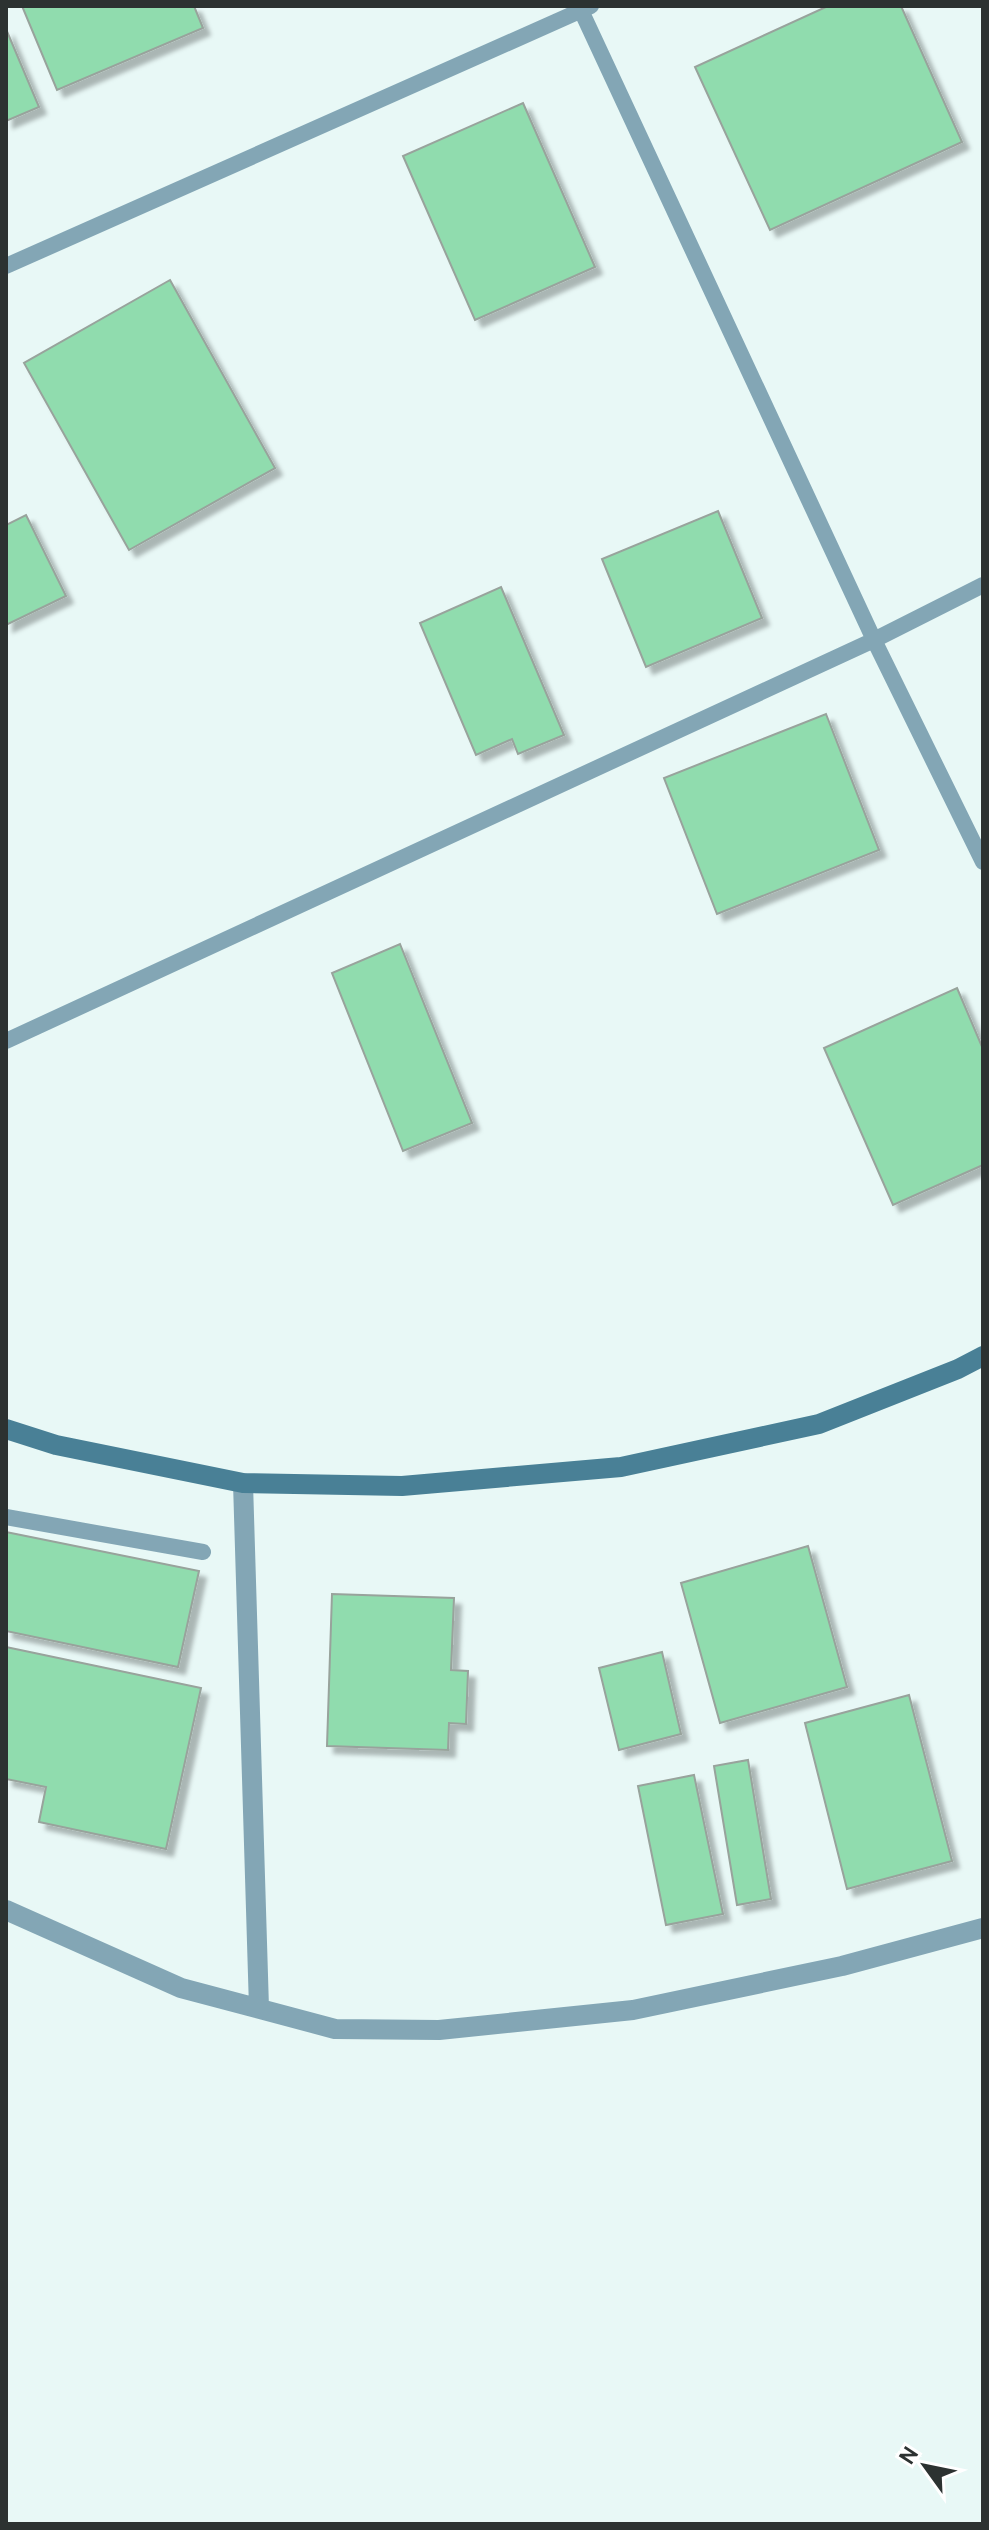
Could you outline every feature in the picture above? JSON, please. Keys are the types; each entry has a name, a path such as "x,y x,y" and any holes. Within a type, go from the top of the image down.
{"street":[{"path":"6,1429 56,1445 243,1483 402,1486 621,1467 819,1424 958,1369 983,1356"},
{"path":"243,1483 259,2008"},
{"path":"6,1910 181,1988 335,2029 439,2030 633,2010 842,1966 983,1928"}],"lane":[{"path":"6,266 583,7 874,640 983,862"},
{"path":"6,1041 874,640 983,585"},
{"path":"6,1517 203,1552"}],"building":[{"path":"22,6 194,6 203,28 57,90"},
{"path":"828,6 901,6 962,142 770,230 695,67"},
{"path":"6,29 39,107 6,121"},
{"path":"523,103 595,267 475,320 403,156"},
{"path":"170,280 275,468 129,550 24,363"},
{"path":"718,511 762,618 646,667 602,559"},
{"path":"26,515 66,596 6,625 6,525"},
{"path":"501,587 564,735 518,754 512,739 476,755 420,623"},
{"path":"826,714 879,850 717,914 664,778"},
{"path":"400,944 472,1123 403,1151 332,973"},
{"path":"957,988 983,1049 983,1165 893,1205 824,1048"},
{"path":"6,1532 199,1571 178,1667 6,1631"},
{"path":"808,1546 847,1687 720,1723 681,1583"},
{"path":"332,1594 454,1598 451,1670 468,1671 466,1724 449,1723 448,1750 327,1746"},
{"path":"6,1647 201,1688 166,1849 39,1822 46,1787 6,1779"},
{"path":"662,1652 681,1734 619,1750 599,1668"},
{"path":"909,1695 952,1861 847,1889 805,1723"},
{"path":"748,1760 771,1899 737,1905 714,1766"},
{"path":"694,1775 723,1914 666,1925 638,1786"}]}
